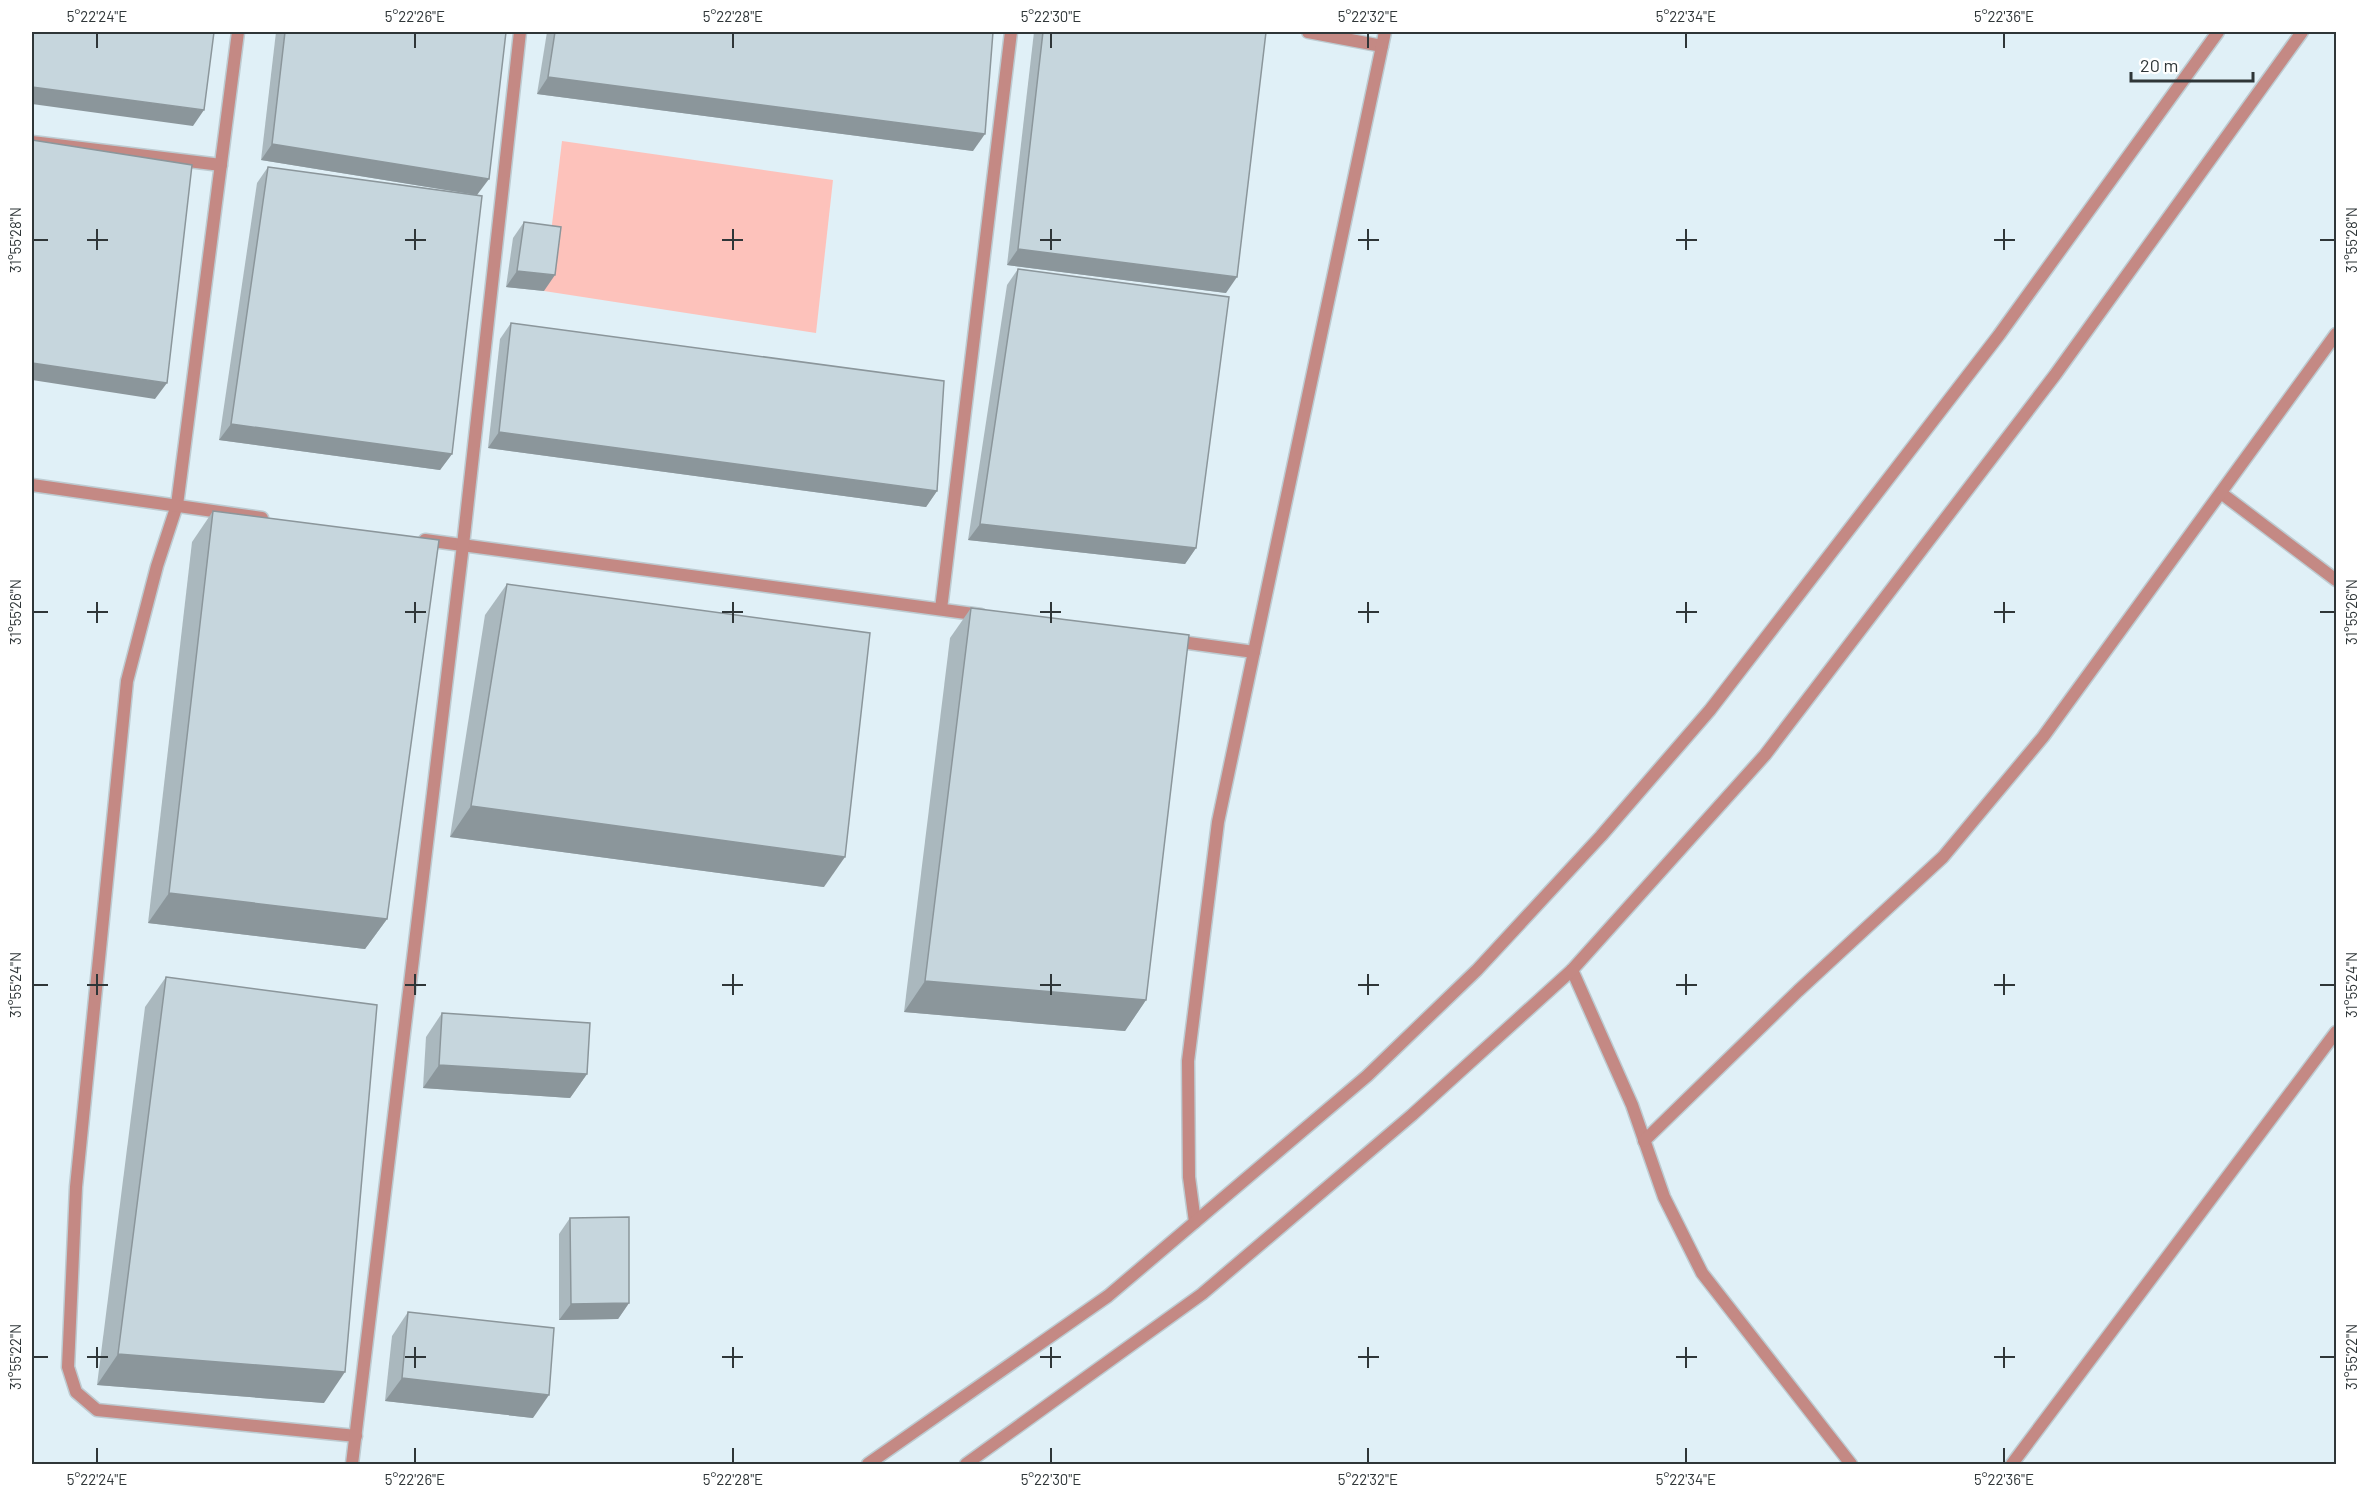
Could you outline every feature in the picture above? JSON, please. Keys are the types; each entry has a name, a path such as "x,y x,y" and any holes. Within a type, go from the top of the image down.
{"street":[{"path":"238,32 177,505 157,566 127,681 76,1187 68,1367 76,1392 96,1410 356,1436"},
{"path":"352,1464 463,545 520,32"},
{"path":"941,609 1011,32"},
{"path":"1308,32 1382,46"},
{"path":"1195,1222 1189,1178 1188,1061 1218,822 1385,32"},
{"path":"868,1464 1108,1296 1367,1076 1477,970 1601,836 1702,719 1999,335 2218,32"},
{"path":"966,1464 1202,1294 1412,1115 1572,970 1765,755 2055,375 2302,32"},
{"path":"32,142 221,165"},
{"path":"1644,1141 1798,991 1943,857 2043,737 2337,334"},
{"path":"32,485 272,519"},
{"path":"2221,493 2337,580"},
{"path":"408,538 999,617"},
{"path":"1161,639 1254,652"},
{"path":"1572,970 1632,1105 1664,1197 1702,1273 1851,1464"},
{"path":"2012,1464 2337,1032"}],"shaded area":[{"path":"562,141 833,180 816,333 544,291"}],"building":[{"path":"32,32 214,32 204,110 32,87"},
{"path":"285,32 506,32 489,179 272,144"},
{"path":"555,32 993,32 985,134 548,77"},
{"path":"1043,32 1266,32 1237,277 1018,249"},
{"path":"32,140 192,165 167,383 32,363"},
{"path":"268,167 482,196 452,454 231,424"},
{"path":"524,222 561,227 555,275 517,271"},
{"path":"1018,269 1229,297 1196,548 980,524"},
{"path":"511,323 944,381 937,491 499,432"},
{"path":"213,511 439,540 387,919 169,893"},
{"path":"507,584 870,633 845,857 471,806"},
{"path":"971,608 1189,635 1146,1000 925,981"},
{"path":"166,977 377,1005 345,1372 118,1354"},
{"path":"442,1013 590,1023 587,1074 439,1065"},
{"path":"629,1217 629,1303 571,1304 570,1218"},
{"path":"408,1312 554,1328 549,1395 402,1378"}]}
